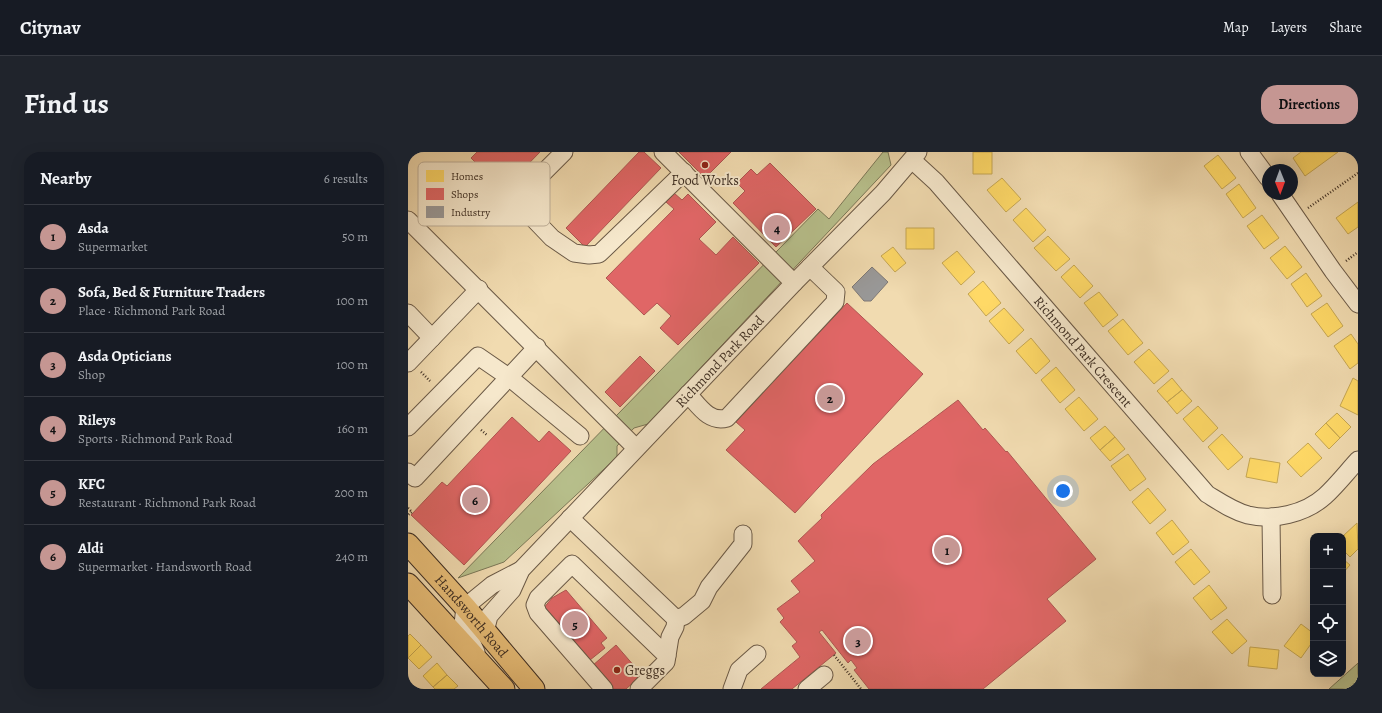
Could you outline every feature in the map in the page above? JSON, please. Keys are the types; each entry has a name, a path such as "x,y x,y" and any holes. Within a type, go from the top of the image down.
{"main road":[{"name":"Handsworth Road","path":"408,544 465,607 534,689"},
{"name":"Handsworth Road","path":"408,584 504,689"}],"street":[{"path":"550,166 564,152"},
{"path":"663,152 794,283"},
{"path":"1249,152 1262,170"},
{"name":"Richmond Park Road","path":"485,632 489,616 512,590 521,570 794,283 883,193 915,154"},
{"name":"Richmond Park Crescent","path":"915,154 936,182 1207,494 1227,507 1248,515 1271,517 1288,515 1306,508 1324,497 1358,460"},
{"path":"540,226 552,238 574,253 589,255 599,254 684,172"},
{"path":"1284,200 1333,271 1358,304"},
{"path":"408,220 479,289 636,448"},
{"path":"688,394 705,414 719,420 727,418 835,302 836,292 810,267"},
{"path":"408,363 479,289"},
{"path":"408,313 432,338"},
{"path":"408,472 415,478 471,420 537,347"},
{"path":"408,427 441,391 478,356 510,378 580,436"},
{"path":"1271,517 1272,595"},
{"path":"570,518 676,619"},
{"path":"676,619 684,616 702,601 709,587 743,544 743,534"},
{"path":"604,689 538,613 535,605 538,598 572,564 667,656"},
{"name":"Richmond Park Road","path":"465,607 492,585 521,570"},
{"path":"465,607 463,624 478,660"},
{"path":"640,689 666,662 670,637 675,627 676,619"},
{"path":"732,689 739,670 757,654"},
{"path":"807,689 824,675"}],"path":[{"path":"1296,216 1358,172"},
{"path":"426,377 441,391"},
{"path":"471,420 487,435"},
{"path":"408,508 412,512 408,515"},
{"path":"834,655 861,689"},
{"path":"1349,689 1358,681"}],"green space":[{"path":"883,152 888,152 891,165 648,424 634,428 617,446 617,457 504,562 458,578 818,209 829,219"},
{"path":"1358,663 1358,689 1329,689 1342,677 1346,677 1346,674"}],"building: Homes":[{"path":"973,152 992,152 992,174 973,174"},
{"path":"1301,152 1338,152 1305,176 1293,158"},
{"path":"1218,155 1236,178 1222,189 1204,166"},
{"path":"1002,178 1021,199 1006,212 987,190"},
{"path":"1239,184 1256,208 1243,218 1226,194"},
{"path":"1358,202 1358,227 1348,234 1336,218"},
{"path":"1026,208 1046,230 1033,242 1013,220"},
{"path":"1262,215 1279,238 1264,249 1247,226"},
{"path":"906,228 934,228 934,249 906,249"},
{"path":"1048,236 1070,259 1056,271 1034,248"},
{"path":"1285,246 1302,267 1287,279 1270,258"},
{"path":"893,247 906,263 895,272 881,256"},
{"path":"957,251 975,272 961,285 942,263"},
{"path":"1074,265 1093,286 1080,298 1061,277"},
{"path":"1306,273 1322,296 1307,307 1291,284"},
{"path":"983,281 1001,303 986,316 968,294"},
{"path":"1099,292 1118,315 1103,327 1084,303"},
{"path":"1327,303 1343,326 1328,337 1311,314"},
{"path":"1004,308 1024,330 1009,344 989,321"},
{"path":"1123,319 1143,343 1128,355 1108,331"},
{"path":"1351,334 1358,344 1358,363 1350,369 1334,346"},
{"path":"1031,338 1050,361 1036,374 1016,351"},
{"path":"1149,349 1169,371 1154,384 1134,362"},
{"path":"1056,367 1075,390 1060,403 1041,380"},
{"path":"1172,378 1182,390 1167,402 1157,391"},
{"path":"1353,378 1358,381 1358,415 1340,406"},
{"path":"1182,390 1192,401 1177,414 1167,402"},
{"path":"1079,397 1098,419 1084,431 1065,409"},
{"path":"1198,406 1218,428 1203,442 1183,419"},
{"path":"1337,413 1351,427 1340,438 1326,423"},
{"path":"1326,423 1340,438 1329,449 1315,434"},
{"path":"1105,426 1115,437 1100,450 1090,438"},
{"path":"1222,434 1243,457 1228,470 1208,447"},
{"path":"1115,437 1125,449 1110,461 1100,450"},
{"path":"1308,443 1322,458 1301,477 1287,462"},
{"path":"1128,454 1146,479 1130,491 1111,466"},
{"path":"1250,458 1280,463 1277,483 1246,477"},
{"path":"1148,488 1166,510 1150,524 1132,502"},
{"path":"1172,520 1189,542 1173,555 1156,533"},
{"path":"1357,523 1358,549 1350,557 1346,553 1346,533"},
{"path":"1191,549 1210,572 1194,585 1175,562"},
{"path":"1346,562 1350,565 1346,570"},
{"path":"1209,585 1227,608 1211,620 1193,598"},
{"path":"1227,619 1247,641 1232,654 1212,632"},
{"path":"1301,624 1310,631 1310,645 1301,658 1284,646"},
{"path":"410,634 421,645 408,658 408,636"},
{"path":"421,645 432,657 419,669 408,658"},
{"path":"1250,647 1279,650 1277,669 1248,666"},
{"path":"437,663 447,675 433,687 423,676"},
{"path":"447,675 458,686 454,689 435,689 433,687"}],"building: Shops":[{"path":"477,152 540,152 530,162 475,162 471,158"},
{"path":"639,152 644,152 661,168 585,247 566,228"},
{"name":"Food Works","path":"679,152 731,152 705,178"},
{"path":"770,163 816,209 776,247 733,203 745,191 737,183 751,169 757,175"},
{"path":"674,193 682,200 688,194 716,222 699,239 716,255 733,237 759,263 678,345 660,328 671,316 657,303 644,315 606,278 674,209 666,202"},
{"path":"847,303 923,374 795,513 726,450 745,430 736,422"},
{"path":"640,356 655,371 620,407 605,392"},
{"path":"958,400 983,430 985,428 1006,452 1007,451 1096,559 1047,599 1066,621 983,689 869,689 854,670 857,668 851,660 848,663 822,630 819,632 836,653 792,689 761,689 800,657 792,646 797,642 780,622 784,618 777,609 800,592 791,581 815,561 798,541 822,518 821,515 873,464"},
{"path":"512,417 539,442 549,431 571,451 464,565 411,515 442,482 447,486"},
{"path":"566,590 607,638 601,643 605,648 585,664 543,609 552,598"},
{"name":"Greggs","path":"616,645 642,675 626,689 612,689 592,666"}],"building: Industry":[{"path":"872,267 888,282 871,301 864,301 852,287"}],"place":[{"name":"Food Works","path":"705,165"},
{"name":"Rileys","path":"777,228"},
{"name":"Sofa, Bed & Furniture Traders","path":"830,398"},
{"name":"Aldi","path":"475,500"},
{"name":"Asda","path":"947,550"},
{"name":"KFC","path":"575,624"},
{"name":"Asda Opticians","path":"858,641"},
{"name":"Greggs","path":"617,670"}]}
